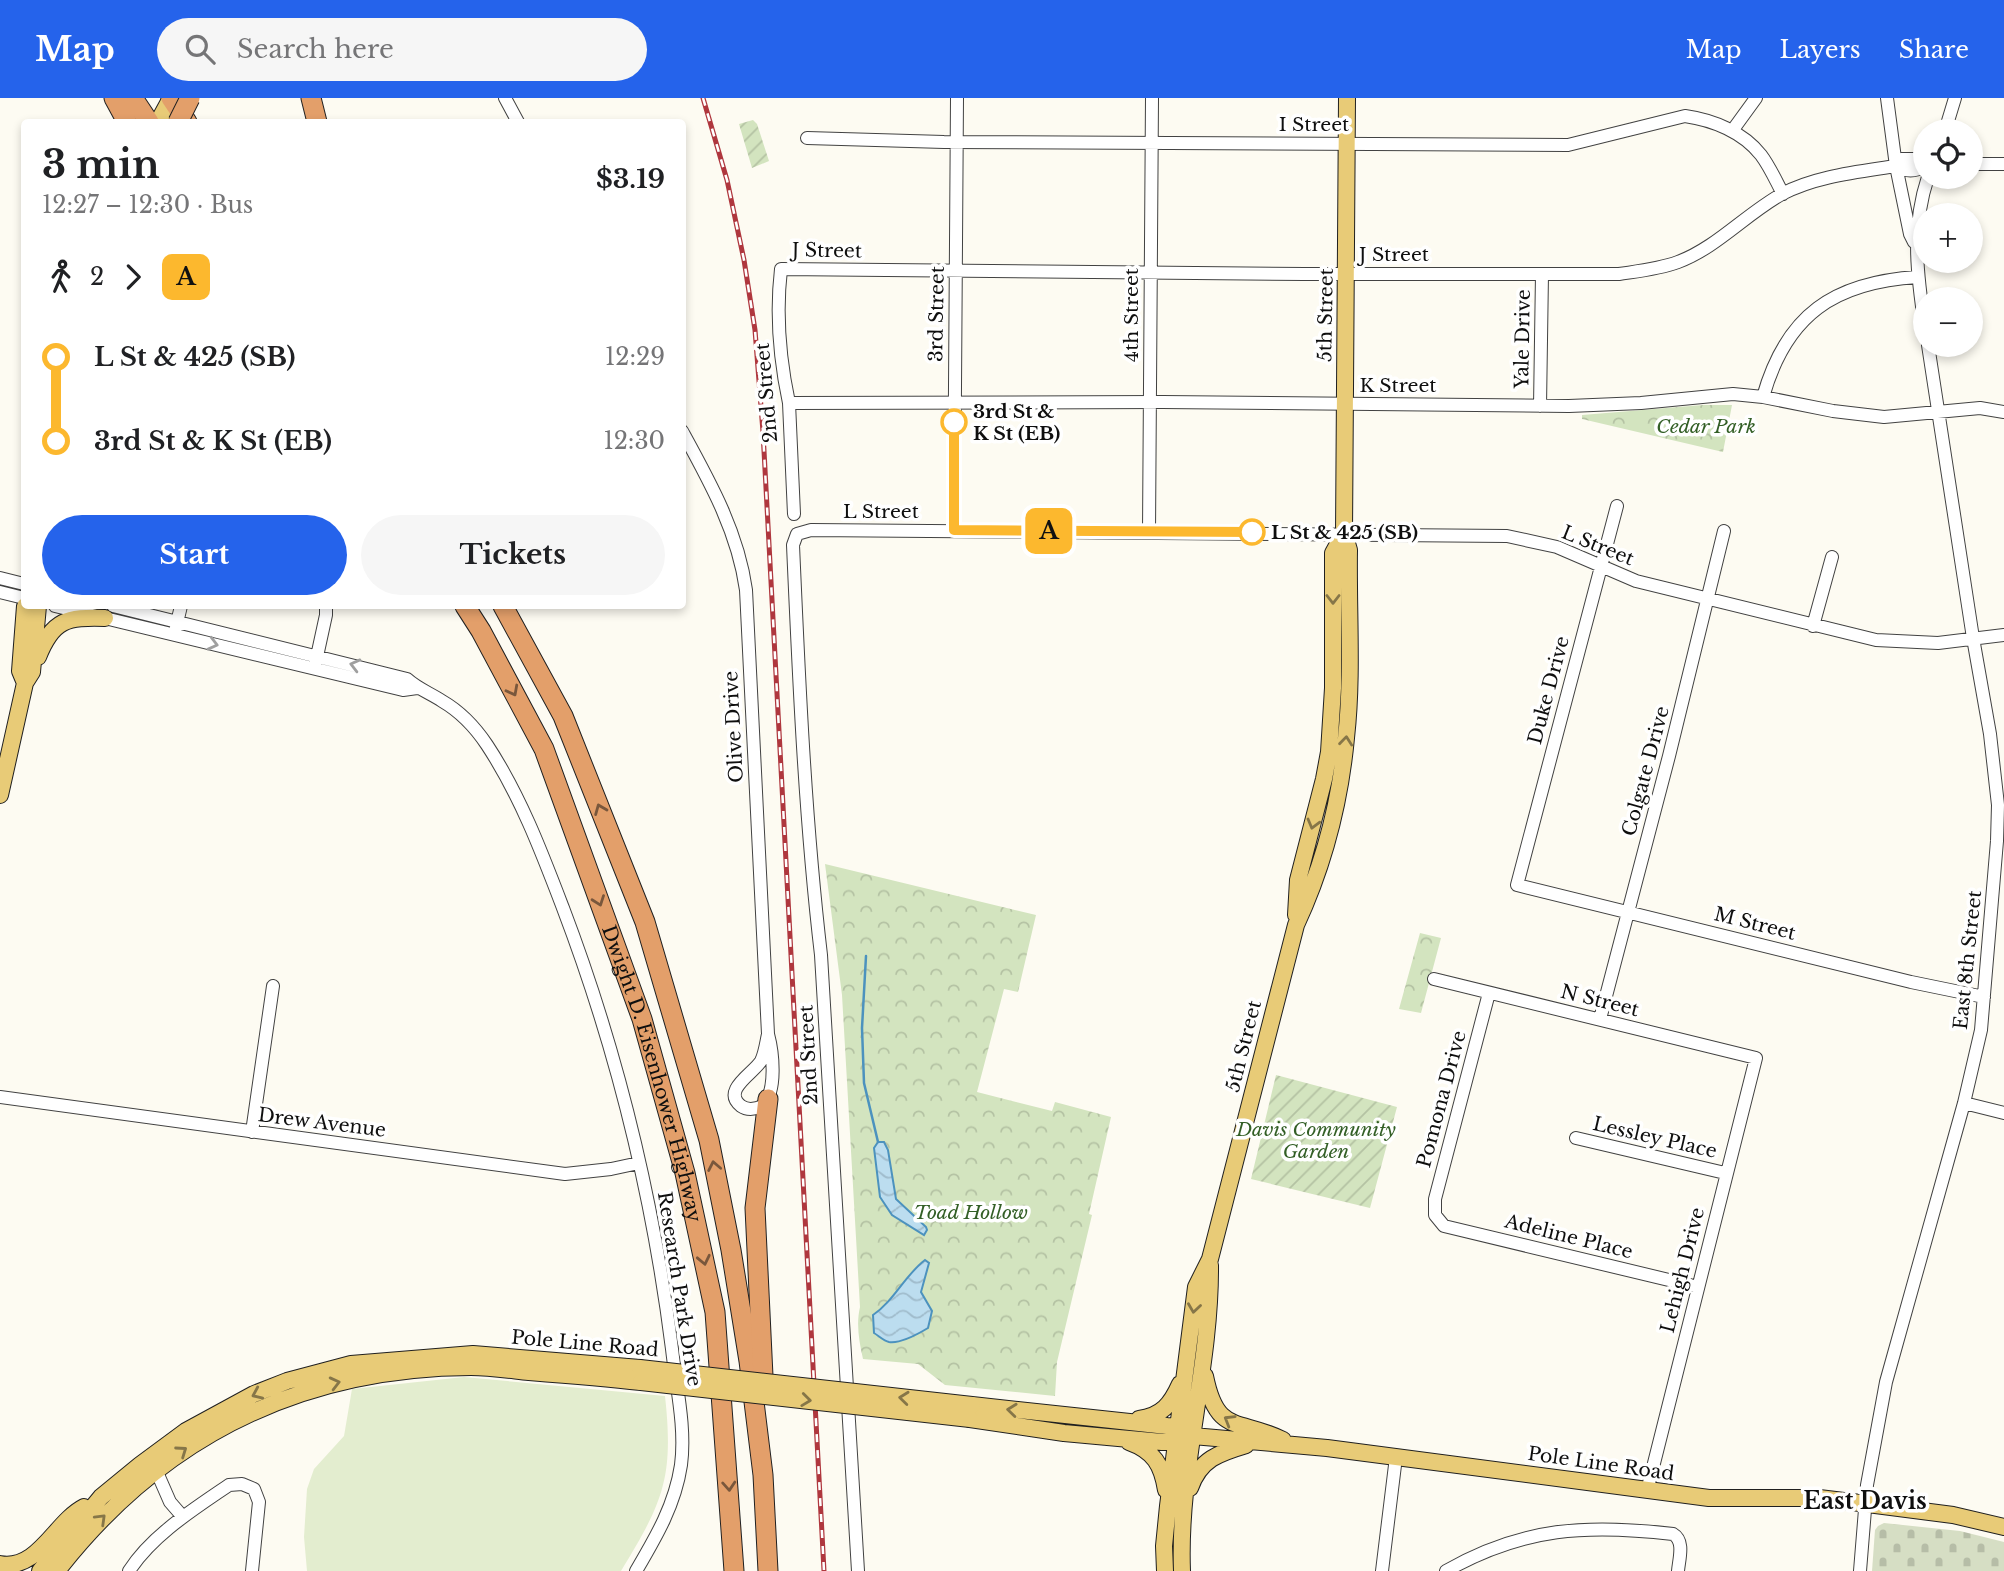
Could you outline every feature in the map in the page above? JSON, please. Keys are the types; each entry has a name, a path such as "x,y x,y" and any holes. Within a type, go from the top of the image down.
{"highway":[{"path":"114,98 125,119"},
{"path":"133,98 147,119"},
{"path":"171,98 185,119"},
{"path":"180,119 190,98"},
{"path":"311,98 316,119"},
{"path":"321,98 326,119"},
{"name":"Dwight D. Eisenhower Highway","path":"465,609 481,631 544,749 642,1019 685,1173 715,1312 734,1571"},
{"name":"Dwight D. Eisenhower Highway","path":"505,609 563,716 645,922 709,1140 745,1336 763,1475 768,1571"},
{"path":"763,1475 764,1407 755,1208 768,1099"}],"main road":[{"path":"160,119 171,98"},
{"path":"171,119 181,98"},
{"name":"5th Street","path":"1182,1571 1176,1508 1183,1435 1194,1365 1196,1287 1210,1259 1296,925 1314,884 1342,774 1348,708 1349,550 1344,533 1347,98"},
{"path":"25,609 20,671 29,677"},
{"path":"0,795 29,677 38,609"},
{"path":"29,677 48,635 58,624 109,612"},
{"name":"Pole Line Road","path":"40,1571 101,1497 186,1431 254,1394 341,1365 474,1354 971,1412 1118,1421 1183,1435 1291,1444 1647,1491 1709,1497 1819,1498 1953,1515 2004,1527"},
{"path":"1118,1421 1144,1418 1165,1409 1194,1365 1221,1416 1238,1426 1267,1432 1291,1444"},
{"name":"Pole Line Road","path":"60,1569 86,1534 136,1487 208,1433 327,1385 370,1375 410,1370 473,1367 640,1375"},
{"name":"Pole Line Road","path":"971,1412 1042,1430 1117,1438 1183,1435"},
{"path":"1042,1430 1046,1422 1083,1426 1092,1425 1100,1419"},
{"path":"1117,1438 1146,1449 1155,1457 1176,1508"},
{"path":"1176,1508 1203,1464 1219,1453 1257,1442"},
{"path":"0,1564 18,1566 26,1563 72,1513 101,1497"},
{"name":"5th Street","path":"1165,1571 1164,1546 1176,1508"}],"street":[{"path":"505,98 516,119"},
{"name":"3rd Street","path":"954,530 957,98"},
{"name":"4th Street","path":"1149,532 1152,98"},
{"path":"1732,131 1756,98"},
{"path":"1887,98 1896,166 1913,240"},
{"path":"1949,119 1955,98"},
{"name":"I Street","path":"807,138 957,142 1568,145 1685,116 1704,118 1746,140 1762,156 1783,194"},
{"name":"J Street","path":"1896,166 1902,159 1913,159"},
{"path":"1983,164 2004,164"},
{"name":"J Street","path":"781,269 1619,274 1650,270 1679,261 1704,248 1783,194 1822,179 1896,166 1913,170"},
{"name":"2nd Street","path":"781,269 779,312 789,404 794,514"},
{"path":"1918,273 1919,287"},
{"name":"Yale Drive","path":"1540,405 1542,274"},
{"path":"1763,397 1770,371 1782,347 1811,312 1835,297 1862,286 1918,277"},
{"name":"East 8th Street","path":"1860,1571 1865,1504 1892,1357 1975,1058 1984,997 1998,805 1998,756 1973,638 1930,357"},
{"name":"K Street","path":"789,404 1150,402 1540,405 1641,403 1733,394 1862,415 1901,416 1980,408 2004,412"},
{"name":"Olive Drive","path":"686,439 724,511 743,571 768,1034 772,1046 768,1099 763,1107 750,1109 739,1104 735,1094 738,1084 760,1063 768,1034"},
{"name":"Duke Drive","path":"1517,885 1617,506"},
{"name":"L Street","path":"794,537 811,530 1507,536 1557,547 1636,581 1876,640 1938,643 2004,635"},
{"name":"Colgate Drive","path":"1600,1019 1724,531"},
{"name":"2nd Street","path":"794,537 798,660 811,871 821,955 858,1571"},
{"path":"1813,626 1832,557"},
{"path":"0,578 21,583"},
{"path":"0,592 21,597"},
{"name":"Research Park Drive","path":"82,609 178,621 403,690 417,688 442,701 472,725 501,769 546,863 588,978 619,1077 652,1226 668,1318 682,1434 681,1462 676,1490 661,1528 636,1571"},
{"path":"175,635 180,609"},
{"path":"316,662 326,609"},
{"name":"Research Park Drive","path":"109,612 175,635 316,662"},
{"name":"M Street","path":"1517,885 1911,982 1984,997"},
{"name":"N Street","path":"1434,979 1756,1058"},
{"path":"252,1132 273,986"},
{"name":"Pomona Drive","path":"1435,1215 1435,1199 1489,993"},
{"name":"Lehigh Drive","path":"1647,1491 1756,1058"},
{"name":"Drew Avenue","path":"0,1097 565,1174 639,1163"},
{"path":"1964,1103 2004,1113"},
{"name":"Lessley Place","path":"1577,1138 1725,1173"},
{"name":"Adeline Place","path":"1435,1215 1444,1226 1698,1287"},
{"path":"1382,1571 1396,1457"},
{"path":"156,1470 170,1502"},
{"path":"129,1571 143,1553 183,1517 229,1485 242,1484 254,1489 259,1502 253,1571"},
{"path":"136,1487 151,1488 170,1502 183,1517"},
{"path":"1446,1571 1485,1552 1535,1536 1604,1527 1673,1534 1681,1542 1678,1571"}],"green space":[{"path":"753,120 757,124 769,161 752,168 739,124"},
{"name":"Cedar Park","path":"1732,405 1723,452 1582,419 1582,415"},
{"name":"Toad Hollow","path":"825,864 1036,915 1018,992 1004,989 977,1092 1052,1111 1055,1102 1111,1117 1089,1214 1092,1215 1057,1362 1055,1396 945,1385 918,1364 863,1359 858,1333 860,1307 842,995"},
{"path":"1420,933 1441,938 1421,1013 1399,1009"},
{"name":"Davis Community Garden","path":"1276,1075 1397,1107 1370,1208 1251,1179"},
{"path":"464,1377 665,1396 668,1448 662,1488 647,1526 621,1571 307,1571 304,1537 307,1489 314,1469 344,1436 352,1389"},
{"path":"1884,1523 1960,1531 2004,1542 2004,1571 1872,1571 1875,1530"}],"water":[{"path":"878,1142 884,1142 888,1150 896,1199 926,1227 924,1235 892,1215 880,1197 874,1148"},
{"path":"925,1260 929,1263 921,1292 932,1311 928,1328 904,1340 885,1341 874,1333 873,1315"}],"waterway":[{"path":"866,956 862,1028 864,1083 878,1142"}],"railway":[{"path":"703,98 727,180 755,330 763,432 824,1571"}],"bus line":[{"name":"A","path":"954,422 954,530 1252,532"}],"place":[{"name":"3rd St & K St (EB)","path":"954,422"},
{"name":"L St & 425 (SB)","path":"1252,532"}],"district":[{"name":"East Davis","path":"1865,1501"}]}
